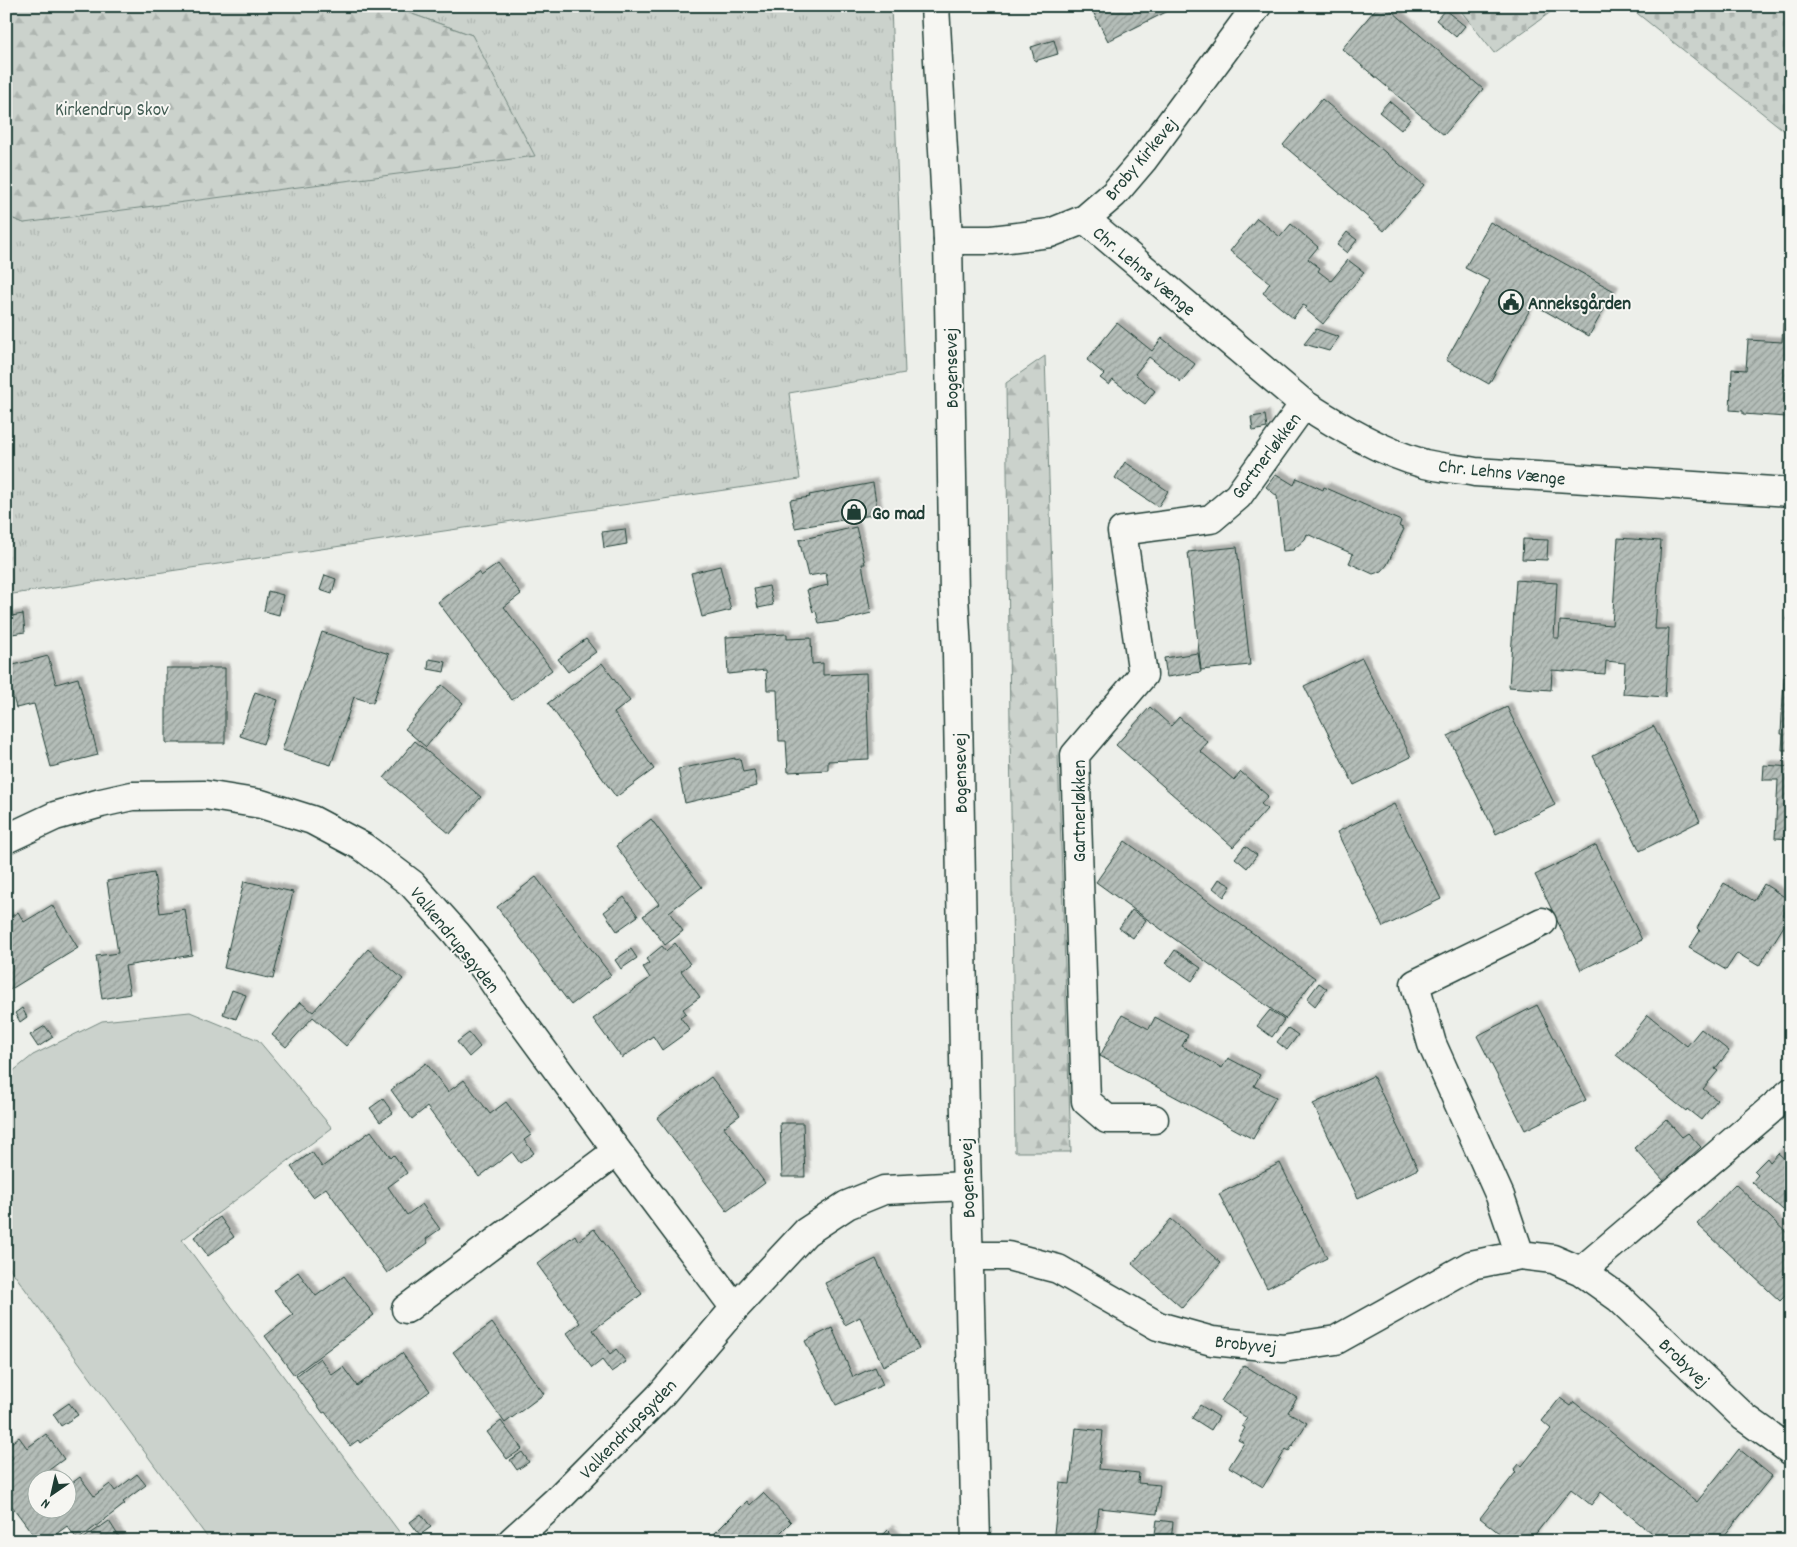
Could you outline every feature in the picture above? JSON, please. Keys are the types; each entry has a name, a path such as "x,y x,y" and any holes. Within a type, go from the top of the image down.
{"street":[{"name":"Bogensevej","path":"935,6 948,240 954,595 958,663 966,1186 976,1541"},
{"name":"Broby Kirkevej","path":"948,240 992,240 1050,233 1085,219 1114,194 1137,167 1258,6"},
{"name":"Chr. Lehns Vænge","path":"1085,219 1304,404 1336,424 1379,446 1425,464 1475,472 1791,492"},
{"name":"Gartnerløkken","path":"1154,1118 1107,1118 1086,1101 1075,755 1143,675 1122,531 1211,518 1238,496 1304,404"},
{"name":"Valkendrupsgyden","path":"6,839 55,816 100,802 132,796 205,795 261,804 320,825 363,847 412,884 456,933 485,969 617,1151 735,1308"},
{"path":"1520,1255 1500,1196 1432,1044 1416,984 1542,922"},
{"path":"1581,1271 1791,1092"},
{"path":"406,1309 617,1151"},
{"name":"Valkendrupsgyden","path":"512,1541 556,1501 659,1397 735,1308 806,1232 847,1204 884,1190 966,1186"},
{"name":"Brobyvej","path":"969,1256 1008,1256 1058,1269 1158,1326 1212,1341 1283,1348 1336,1340 1471,1265 1520,1255 1553,1259 1581,1271 1619,1298 1744,1417 1791,1451"}],"green space":[{"name":"Kirkendrup Skov","path":"6,6 389,6 472,35 535,156 24,223 6,216"},
{"path":"389,6 891,6 905,373 789,393 800,479 6,595 6,216 24,223 37,220 472,35"},
{"path":"1457,6 1559,6 1494,53"},
{"path":"1628,6 1791,6 1791,136"},
{"path":"1045,356 1071,1152 1015,1152 1006,383"},
{"path":"190,1012 258,1040 332,1128 182,1240 406,1541 210,1541 6,1263 6,1077 33,1055 102,1021"}],"building":[{"path":"1090,6 1178,6 1108,41"},
{"path":"1378,6 1386,6 1483,89 1444,135 1342,49"},
{"path":"1445,10 1465,26 1456,37 1436,20"},
{"path":"1054,40 1058,54 1035,61 1031,47"},
{"path":"1322,99 1424,185 1384,231 1283,145"},
{"path":"1389,101 1410,119 1401,130 1379,112"},
{"path":"1257,218 1280,237 1291,224 1318,247 1308,259 1320,268 1318,271 1331,281 1348,260 1364,272 1323,324 1305,309 1307,307 1303,305 1293,318 1263,293 1270,283 1230,251"},
{"path":"1490,222 1614,291 1589,336 1533,304 1489,384 1446,360 1490,281 1465,268"},
{"path":"1347,232 1357,240 1347,253 1337,245"},
{"path":"1117,323 1152,351 1162,338 1195,364 1181,382 1149,357 1135,374 1155,391 1145,404 1113,380 1109,385 1100,378 1104,374 1087,360"},
{"path":"1783,323 1791,324 1791,398 1787,398 1786,417 1743,414 1743,411 1730,410 1732,369 1746,370 1748,340 1782,342"},
{"path":"1316,329 1339,337 1329,351 1304,344"},
{"path":"1265,415 1267,428 1253,431 1251,417"},
{"path":"1125,462 1168,491 1158,507 1115,478"},
{"path":"1276,474 1294,485 1297,478 1323,490 1324,487 1401,521 1399,526 1404,529 1387,565 1382,571 1373,574 1349,563 1353,554 1307,534 1305,539 1293,550 1283,551 1277,496 1266,487"},
{"path":"873,483 878,514 795,528 790,500"},
{"path":"856,527 865,564 862,564 871,613 819,624 816,611 813,612 807,590 828,585 826,573 808,576 799,540"},
{"path":"625,529 627,544 604,548 602,532"},
{"path":"1618,538 1661,541 1655,629 1669,629 1665,697 1623,694 1625,663 1606,661 1605,674 1552,670 1551,690 1509,687 1516,580 1557,583 1554,638 1559,638 1560,621 1612,625"},
{"path":"1523,539 1548,540 1547,560 1522,559"},
{"path":"1237,547 1250,665 1201,670 1188,552"},
{"path":"498,564 521,594 504,607 552,670 512,700 438,602 478,572 481,576"},
{"path":"720,566 731,610 702,617 691,573"},
{"path":"1791,568 1791,636 1788,636 1790,621 1787,621"},
{"path":"325,575 336,579 332,594 320,590"},
{"path":"769,586 773,605 758,608 754,589"},
{"path":"268,591 283,595 279,615 264,611"},
{"path":"23,614 25,632 6,635 6,617"},
{"path":"322,632 389,654 373,703 354,697 331,765 282,750"},
{"path":"787,634 787,639 811,638 812,664 823,663 823,675 866,673 869,759 828,761 828,770 788,772 786,741 779,741 777,690 767,690 766,670 728,674 726,637"},
{"path":"586,639 596,652 568,672 558,659"},
{"path":"1198,653 1201,672 1167,677 1164,658"},
{"path":"48,656 56,684 78,678 98,755 51,767 34,704 16,708 6,670 6,667"},
{"path":"1362,658 1411,757 1354,785 1304,686"},
{"path":"429,659 446,662 444,672 428,669"},
{"path":"602,663 630,701 614,713 654,769 616,797 548,703"},
{"path":"166,668 225,668 225,743 166,743"},
{"path":"1784,677 1791,677 1791,750 1782,750"},
{"path":"442,685 463,703 426,747 405,729"},
{"path":"255,692 278,700 263,744 240,736"},
{"path":"1150,707 1171,726 1179,717 1208,742 1200,751 1234,780 1241,772 1268,796 1261,804 1267,809 1233,847 1116,745"},
{"path":"1507,707 1555,805 1496,834 1448,736"},
{"path":"1654,726 1700,821 1640,851 1593,756"},
{"path":"415,741 481,797 450,834 384,778"},
{"path":"735,758 735,760 740,759 743,772 754,770 757,786 685,803 678,769"},
{"path":"1764,765 1791,767 1791,839 1775,838 1778,780 1763,780"},
{"path":"1394,804 1441,899 1383,927 1337,832"},
{"path":"651,819 702,887 669,912 683,931 665,945 643,916 659,904 616,846"},
{"path":"1125,841 1315,978 1285,1019 1096,882"},
{"path":"1596,845 1642,940 1581,970 1535,875"},
{"path":"1245,846 1257,855 1247,868 1235,858"},
{"path":"154,873 160,913 185,909 192,955 125,966 130,994 102,999 96,956 118,953 107,881"},
{"path":"536,877 611,975 571,1005 497,907"},
{"path":"1219,879 1231,886 1224,897 1213,888"},
{"path":"244,881 293,892 273,979 224,968"},
{"path":"1724,883 1754,901 1764,884 1791,901 1782,917 1787,921 1759,966 1737,953 1726,970 1689,948 1700,931 1697,928"},
{"path":"624,897 638,916 617,931 604,912"},
{"path":"52,905 78,948 8,991 6,988 6,920 18,912 24,922"},
{"path":"1132,910 1146,920 1133,938 1119,928"},
{"path":"675,943 690,964 681,971 700,997 683,1009 686,1013 680,1017 690,1030 662,1050 653,1036 622,1058 593,1019 650,978 643,967 649,963 646,959 662,946 666,951"},
{"path":"368,949 403,979 346,1046 313,1017 286,1047 272,1035 300,1002 313,1012"},
{"path":"631,949 637,958 621,969 615,960"},
{"path":"1175,950 1201,968 1192,981 1166,963"},
{"path":"1319,983 1327,989 1315,1006 1307,999"},
{"path":"232,990 246,995 236,1019 223,1014"},
{"path":"1537,1005 1586,1100 1525,1130 1477,1036"},
{"path":"22,1008 27,1017 20,1022 15,1013"},
{"path":"1270,1010 1284,1020 1272,1037 1257,1026"},
{"path":"1122,1015 1149,1029 1155,1017 1188,1035 1182,1046 1222,1068 1228,1058 1260,1075 1254,1086 1276,1097 1253,1139 1100,1056"},
{"path":"1648,1015 1687,1046 1701,1029 1729,1051 1715,1069 1718,1071 1703,1089 1717,1100 1701,1120 1687,1109 1686,1111 1616,1055"},
{"path":"45,1026 53,1037 38,1047 30,1035"},
{"path":"1288,1028 1298,1035 1287,1050 1277,1042"},
{"path":"469,1033 480,1047 469,1057 457,1042"},
{"path":"426,1063 448,1092 464,1080 490,1114 506,1102 531,1135 524,1140 534,1153 520,1163 512,1152 479,1177 427,1107 412,1119 391,1090"},
{"path":"1373,1076 1418,1169 1358,1198 1313,1104"},
{"path":"711,1077 740,1115 724,1127 765,1183 727,1211 657,1118"},
{"path":"383,1099 393,1113 380,1122 370,1108"},
{"path":"1666,1119 1682,1137 1688,1133 1701,1147 1664,1181 1634,1148"},
{"path":"780,1123 803,1123 805,1177 782,1177"},
{"path":"371,1131 391,1158 394,1155 407,1173 388,1187 407,1215 422,1204 440,1229 426,1239 428,1243 387,1273 326,1188 313,1197 291,1167 312,1152 322,1167"},
{"path":"1778,1153 1791,1165 1791,1202 1783,1210 1752,1182 1758,1175 1754,1171 1767,1158 1770,1162"},
{"path":"1280,1163 1327,1258 1267,1288 1219,1194"},
{"path":"1735,1184 1791,1237 1791,1290 1780,1301 1697,1224"},
{"path":"220,1217 234,1237 208,1256 194,1237"},
{"path":"1171,1219 1221,1263 1182,1308 1132,1264"},
{"path":"594,1229 642,1294 593,1330 610,1354 616,1349 626,1362 611,1372 602,1360 592,1368 567,1333 580,1323 537,1264 575,1235 578,1241"},
{"path":"876,1259 919,1349 883,1366 860,1317 845,1325 825,1283"},
{"path":"298,1272 316,1296 344,1276 374,1315 294,1375 265,1336 293,1315 274,1290"},
{"path":"492,1323 544,1394 505,1423 453,1352"},
{"path":"832,1328 853,1377 875,1367 883,1385 836,1405 805,1341"},
{"path":"402,1353 430,1391 360,1443 358,1440 350,1446 296,1376 320,1358 332,1375 343,1367 357,1386"},
{"path":"1244,1365 1297,1398 1288,1412 1307,1423 1289,1451 1286,1449 1263,1487 1229,1467 1244,1443 1238,1440 1245,1428 1242,1426 1247,1418 1221,1401"},
{"path":"1560,1398 1571,1406 1574,1402 1697,1502 1739,1449 1772,1476 1720,1541 1661,1541 1601,1492 1591,1505 1571,1489 1530,1541 1509,1541 1480,1518 1516,1472 1514,1470 1519,1464 1522,1466 1551,1429 1542,1421"},
{"path":"69,1403 78,1415 61,1426 53,1414"},
{"path":"1200,1405 1219,1417 1211,1430 1192,1418"},
{"path":"501,1421 522,1449 507,1459 487,1432"},
{"path":"1076,1428 1103,1431 1099,1469 1139,1473 1138,1483 1160,1485 1157,1514 1099,1508 1095,1541 1053,1541 1060,1483 1070,1484"},
{"path":"46,1434 64,1459 49,1470 28,1470 28,1520 78,1520 78,1478 80,1477 94,1496 110,1484 115,1491 137,1474 146,1485 123,1502 125,1504 78,1540 67,1526 47,1541 38,1541 6,1498 6,1463 13,1458 6,1447 19,1437 27,1448"},
{"path":"522,1452 529,1462 517,1470 510,1460"},
{"path":"763,1493 791,1522 779,1534 782,1538 779,1541 707,1541 747,1501 750,1505"},
{"path":"421,1514 431,1527 420,1535 410,1522"},
{"path":"1157,1520 1173,1522 1171,1541 1154,1541"},
{"path":"109,1521 120,1541 80,1541"},
{"path":"888,1530 899,1541 877,1541"}],"place":[{"name":"Anneksgården","path":"1511,302"},
{"name":"Go mad","path":"854,512"}]}
